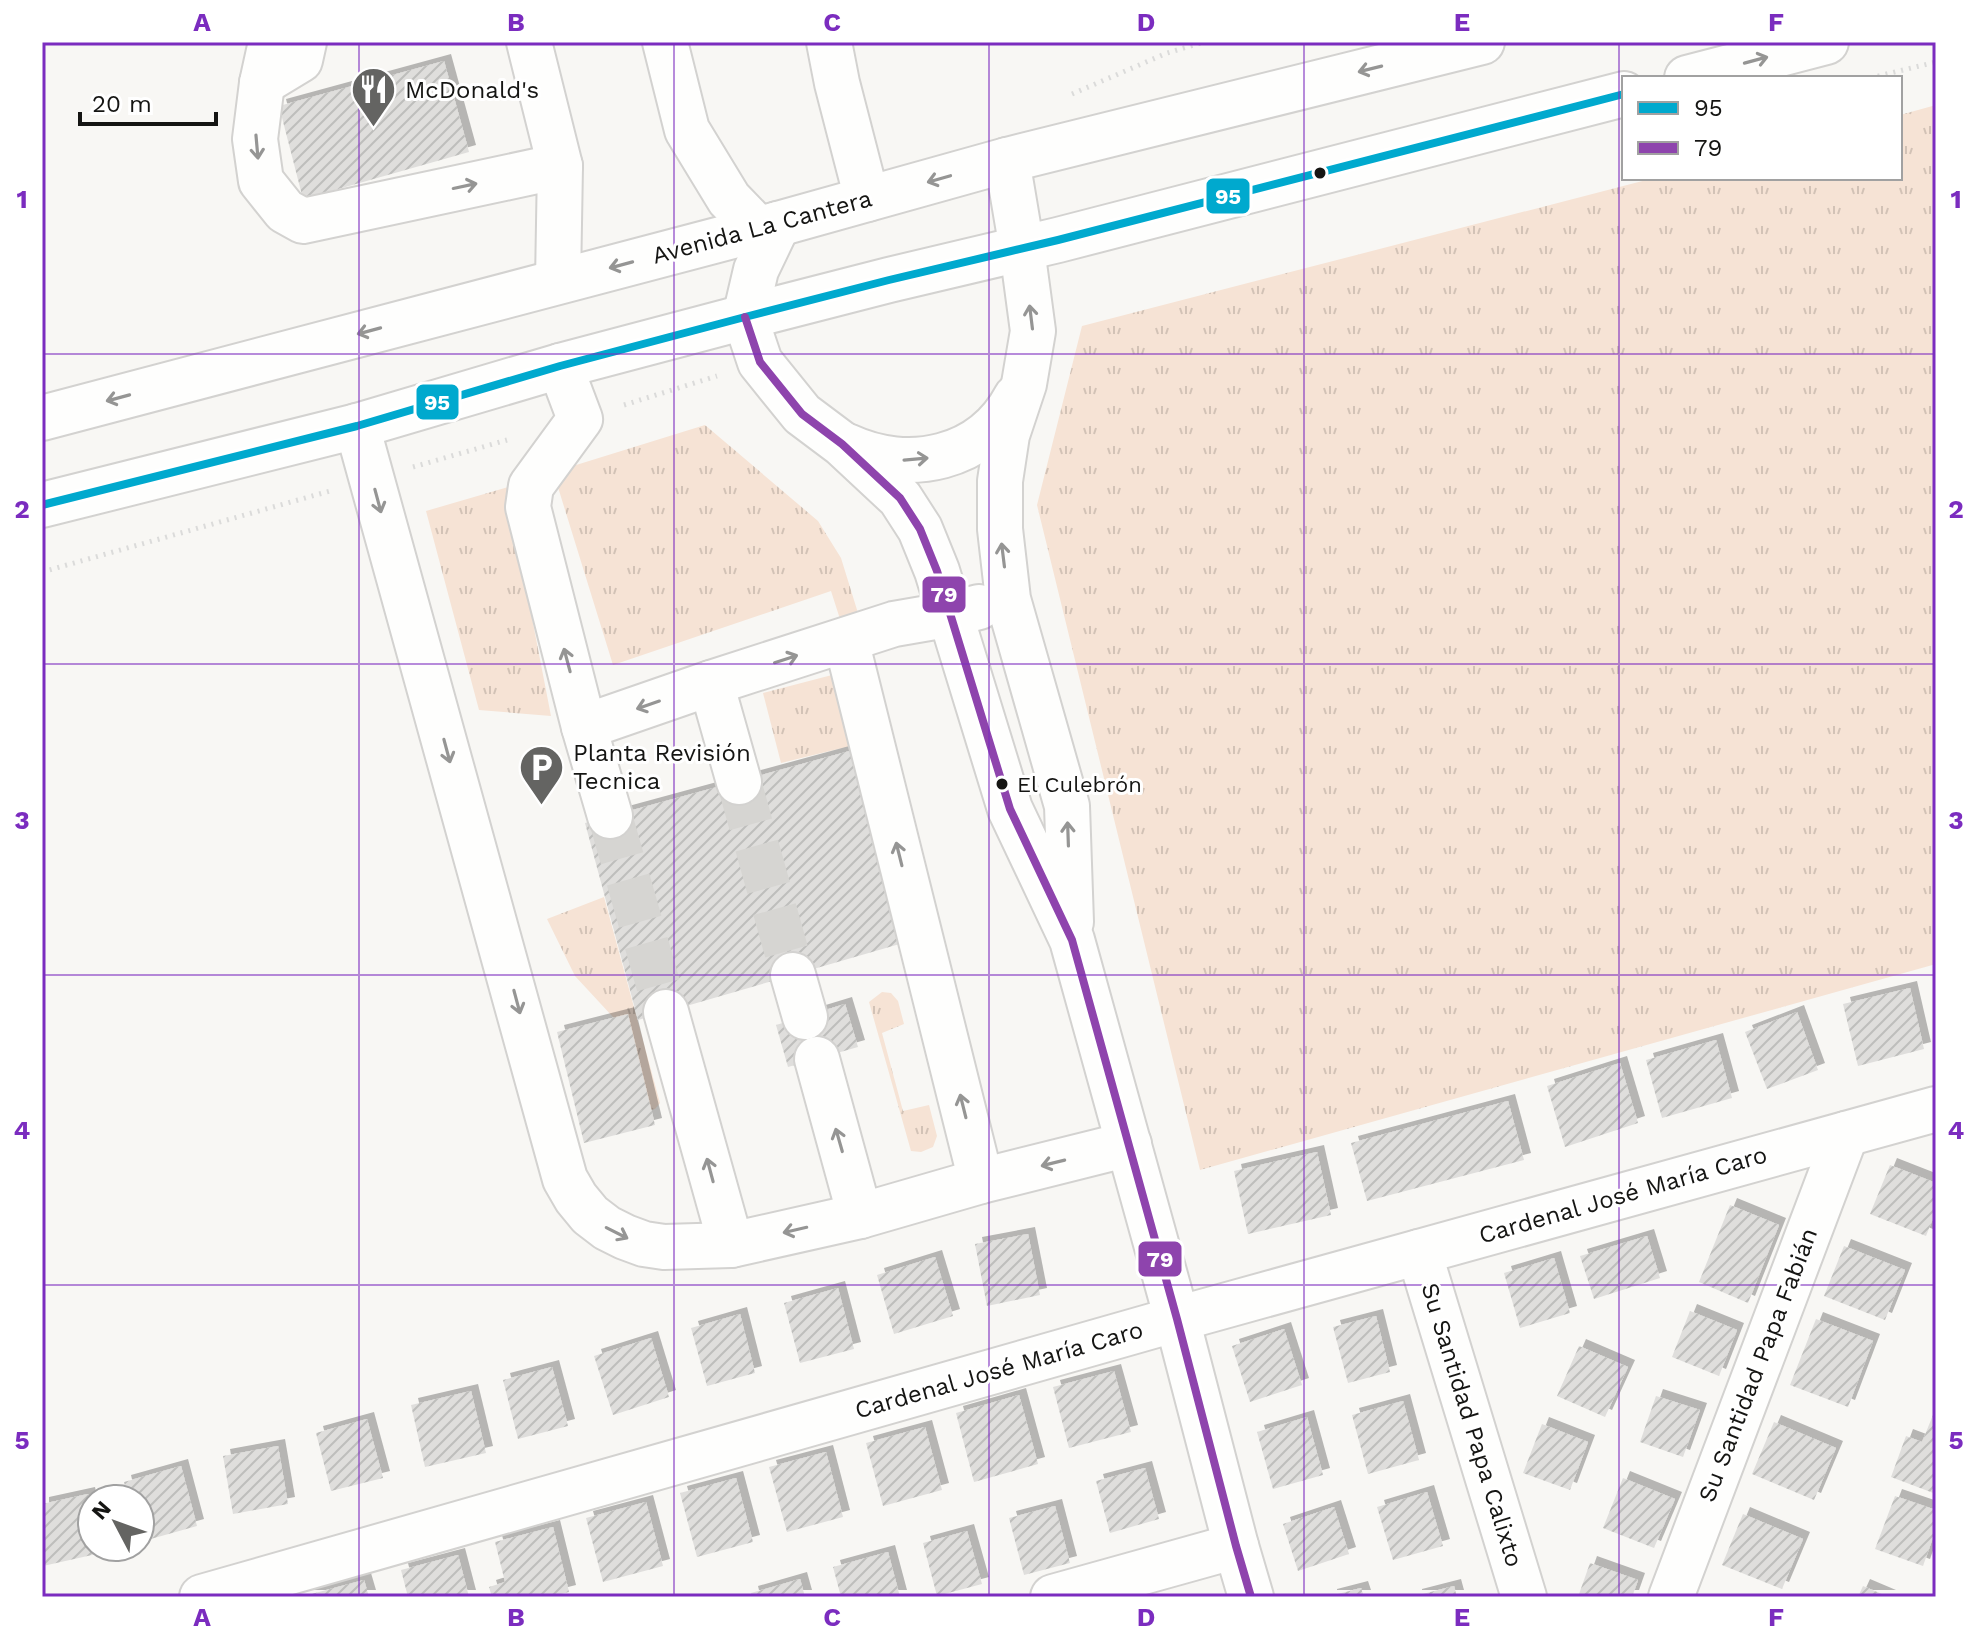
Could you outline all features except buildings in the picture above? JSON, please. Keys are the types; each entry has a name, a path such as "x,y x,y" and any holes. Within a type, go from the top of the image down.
{"main road":[{"path":"304,42 300,60 266,62 255,139 261,181 285,211 303,221 560,166"},
{"path":"529,42 560,166 558,281"},
{"path":"665,42 687,130 729,199 768,227 745,317 760,362 802,414 842,444 900,498 920,529 937,571 1010,809 1072,940 1251,1597"},
{"path":"829,42 867,199"},
{"name":"Avenida La Cantera","path":"42,418 768,227 1007,160 1482,42"},
{"path":"1695,76 1826,42"},
{"path":"42,505 357,426 560,366 745,317 1622,95"},
{"path":"1007,160 1033,331 1024,384 1007,435 1000,481 1000,529 1008,599 1067,806 1072,940"},
{"path":"560,366 580,419 531,486 528,507 610,816"},
{"path":"842,444 891,460 916,461 942,456 968,446 991,430 1010,409 1024,384"},
{"path":"357,426 565,1179 590,1215 607,1228 644,1244 664,1247 731,1245 860,1216 981,1181 1129,1144"},
{"path":"584,727 894,624 952,614 1008,599"},
{"path":"846,640 981,1181"},
{"path":"711,683 739,782"},
{"path":"793,975 805,1017"},
{"path":"666,1012 731,1245"},
{"path":"817,1059 860,1216"},
{"name":"Cardenal José María Caro","path":"202,1597 1177,1319 1936,1109"},
{"name":"Su Santidad Papa Fabián","path":"1671,1597 1846,1134"},
{"name":"Su Santidad Papa Calixto","path":"1419,1252 1524,1597"},
{"path":"1053,1597 1236,1546"}],"path":[{"path":"1878,76 1936,62"},
{"path":"42,572 580,419 760,362"}],"green space":[{"path":"1936,105 1936,964 1200,1170 1037,505 1082,326 1646,180 1902,180 1902,114"},
{"path":"705,425 818,521 841,558 862,626 840,619 831,591 613,665 557,484 560,470"},
{"path":"522,483 513,520 551,716 479,710 426,511"},
{"path":"832,675 850,746 781,763 763,693"},
{"path":"604,897 660,1103 655,1109 647,1111 625,1030 575,976 547,919"},
{"path":"882,992 891,993 898,1001 904,1024 882,1033 903,1111 929,1105 937,1136 933,1147 921,1152 911,1151 869,1002"}],"tunnel":[{"path":"739,782 793,975"},
{"path":"610,816 666,1012"}],"transit line":[{"name":"95","path":"42,505 357,426 560,366 745,317 1622,95"},
{"name":"79","path":"745,317 760,362 802,414 842,444 900,498 920,529 937,571 1010,809 1072,940 1251,1597"}],"place":[{"name":"McDonald's","path":"374,129"},
{"name":"El Culebrón","path":"1002,784"},
{"name":"Planta Revisión Tecnica","path":"542,806"}]}
